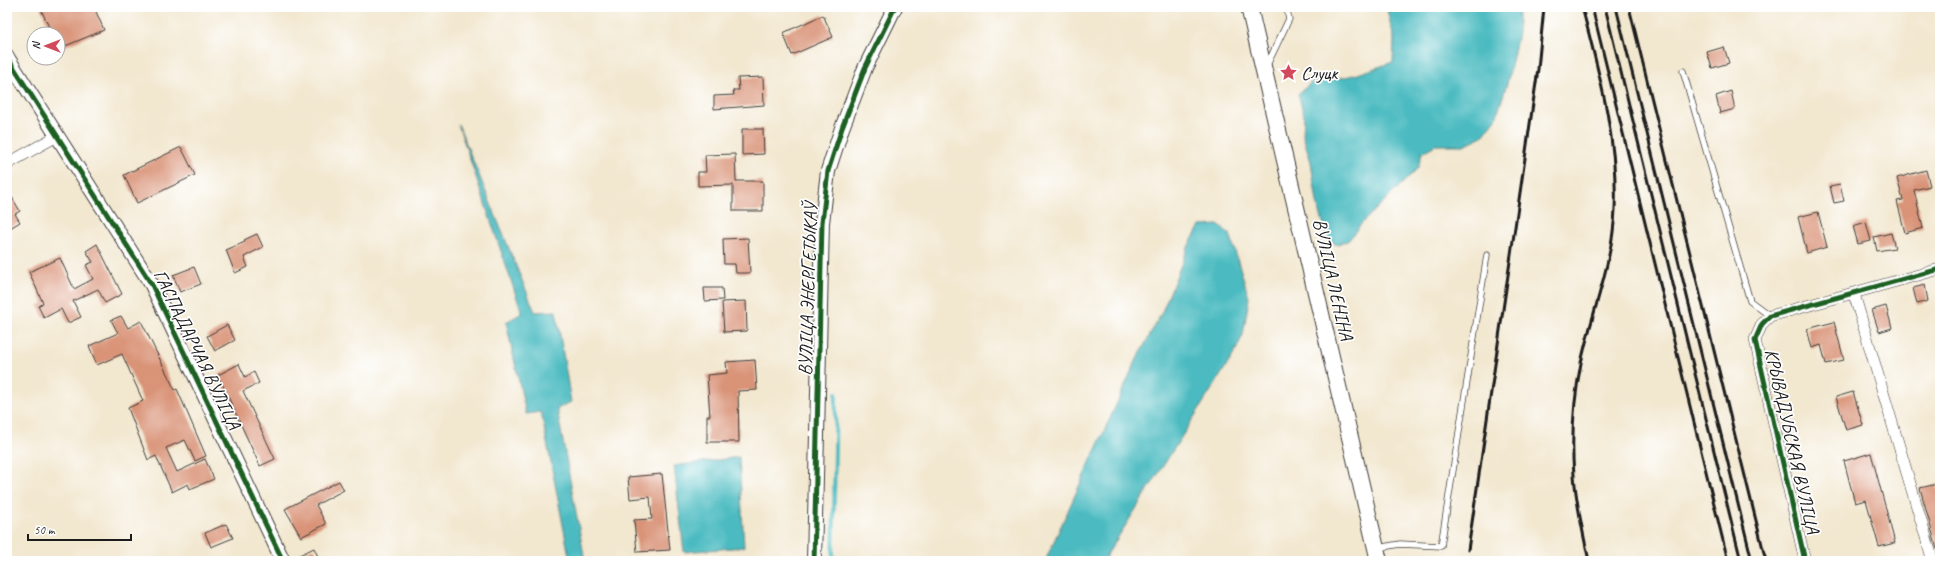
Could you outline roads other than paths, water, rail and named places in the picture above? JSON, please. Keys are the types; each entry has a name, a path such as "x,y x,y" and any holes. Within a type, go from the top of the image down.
{"main road":[{"name":"ВУЛІЦА ЛЕНІНА","path":"1249,7 1378,555"}],"street":[{"name":"ВУЛІЦА ЭНЕРГЕТЫКАЎ","path":"814,561 822,223 828,171 842,128 865,68 892,8"},
{"name":"ГАСПАДАРЧАЯ ВУЛІЦА","path":"7,56 152,285 283,561"},
{"path":"7,164 57,136"},
{"path":"1770,316 1940,269"},
{"path":"1854,294 1933,561"},
{"name":"КРЫВАДУБСКАЯ ВУЛІЦА","path":"1770,316 1762,324 1755,340 1805,561"}],"lane":[{"path":"1264,70 1289,19 1286,7"},
{"path":"1683,71 1750,301 1770,316"},
{"path":"1378,555 1400,544 1441,546 1487,255"}],"water":[{"path":"1386,7 1518,7 1518,33 1508,80 1496,119 1483,136 1464,145 1435,145 1422,153 1418,168 1361,224 1349,240 1338,245 1329,241 1317,203 1311,162 1303,136 1304,115 1298,94 1312,82 1332,80 1358,74 1393,62 1394,37"},
{"path":"458,124 535,312 556,311 571,402 557,409 585,561 570,561 541,412 526,414 506,322 522,313"},
{"path":"1218,225 1230,234 1249,298 1243,335 1234,354 1103,561 1045,561 1137,359 1162,312 1189,245 1200,226"},
{"path":"739,457 744,547 684,552 674,466"}],"waterway":[{"path":"833,561 836,393"}],"railway":[{"path":"1468,550 1538,69 1544,7"},
{"path":"1582,7 1606,107 1614,158 1615,183 1615,209 1610,248 1581,363 1574,418 1573,461 1575,486 1589,561"},
{"path":"1592,7 1728,561"},
{"path":"1605,7 1741,561"},
{"path":"1616,7 1752,561"},
{"path":"1629,7 1766,561"}],"place":[{"name":"Слуцк","path":"1288,72"}]}
